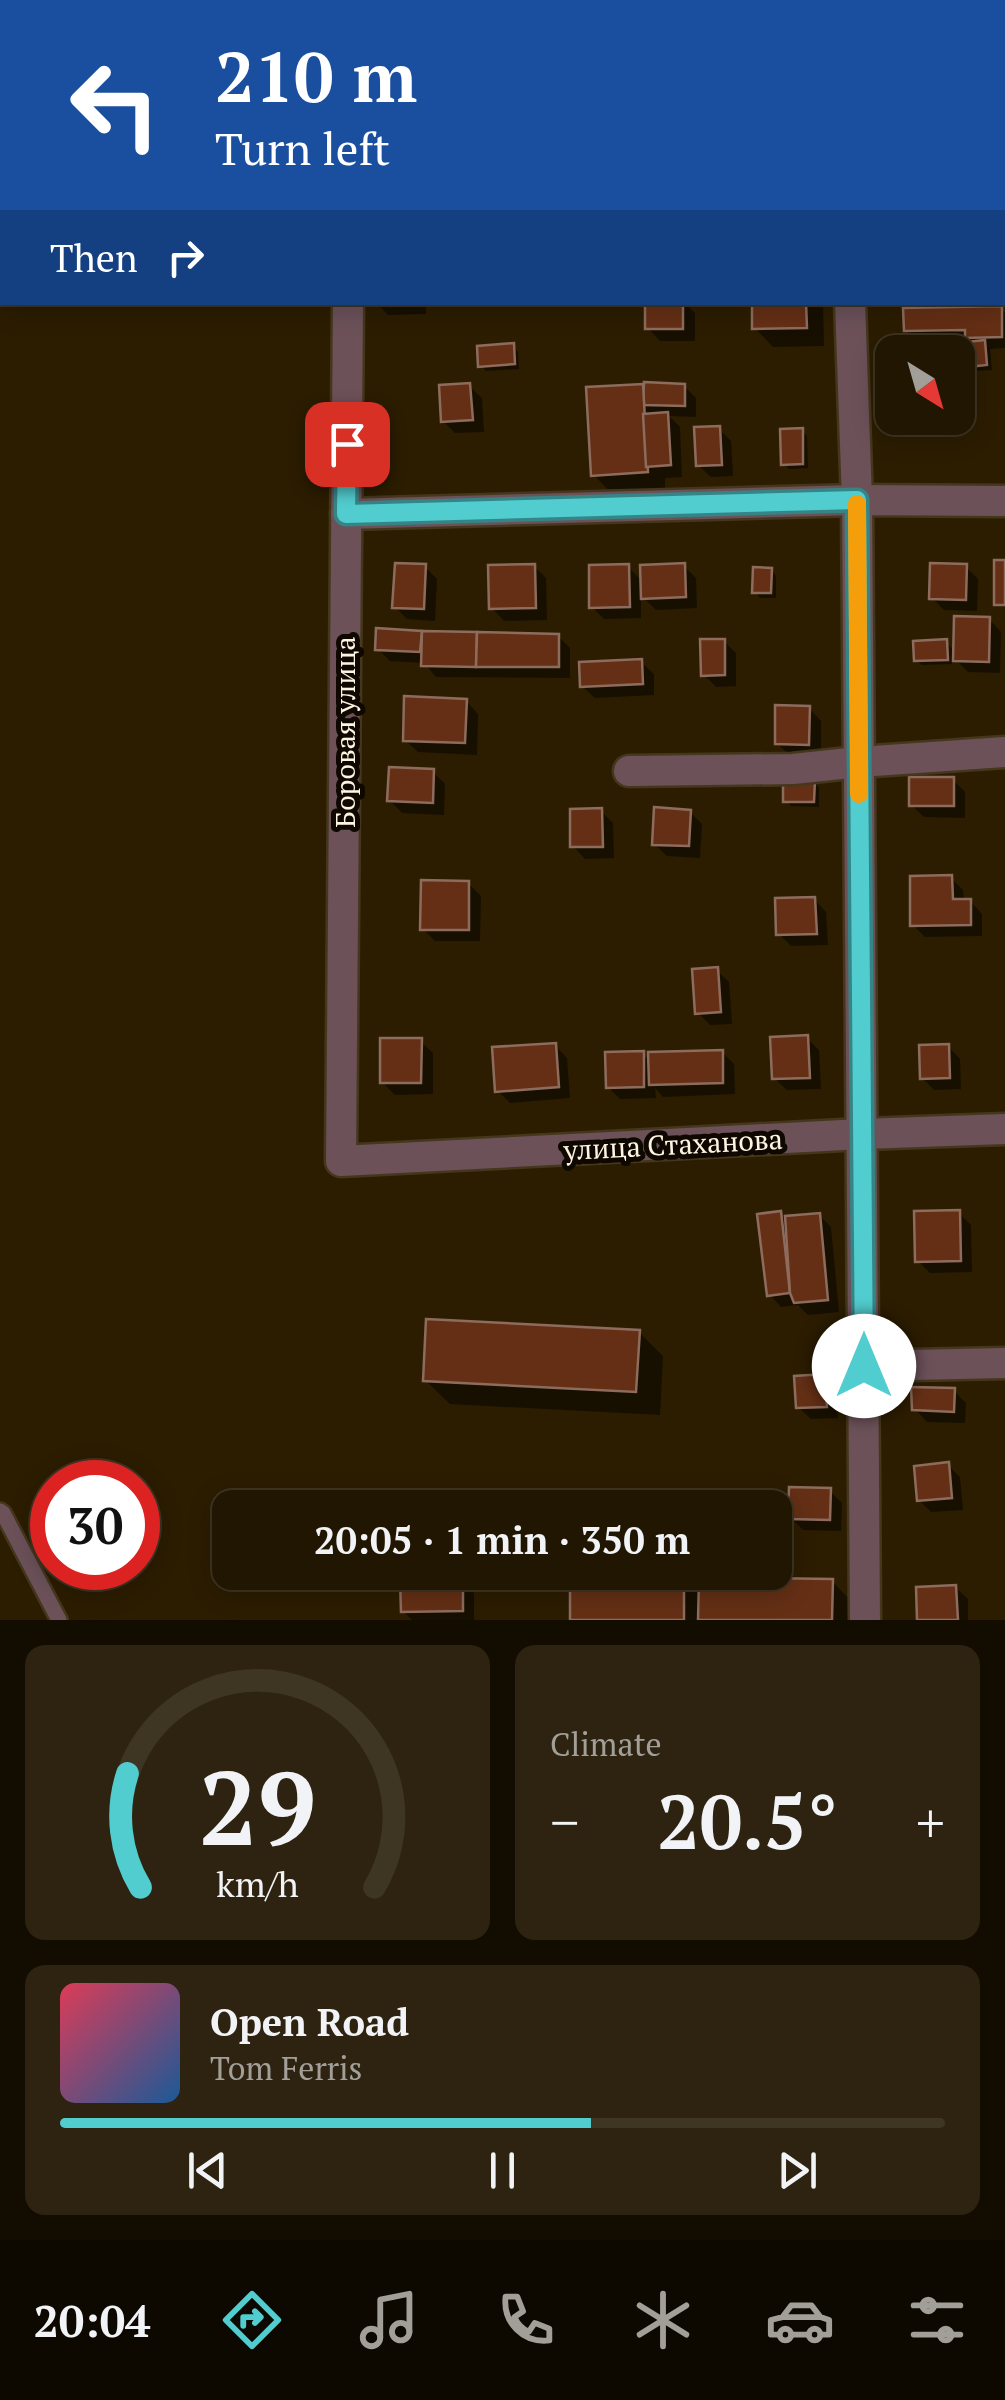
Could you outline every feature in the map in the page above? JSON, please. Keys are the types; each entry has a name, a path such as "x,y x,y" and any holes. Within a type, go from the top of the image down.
{"street":[{"name":"Боровая улица","path":"341,1162 348,305"},
{"path":"850,305 857,500 866,1620"},
{"path":"346,514 857,500 1005,501"},
{"path":"629,771 793,769 1005,752"},
{"name":"улица Стаханова","path":"341,1162 1005,1130"},
{"path":"864,1366 1005,1363"}],"lane":[{"path":"0,1511 59,1620"}],"building":[{"path":"645,305 683,305 683,329 645,329"},
{"path":"752,305 806,305 807,328 752,329"},
{"path":"1002,306 1002,337 975,338 965,335 965,330 904,331 903,308"},
{"path":"985,340 987,365 975,366 975,341"},
{"path":"514,343 515,364 478,367 477,346"},
{"path":"644,382 685,384 685,406 643,405"},
{"path":"470,383 473,420 441,422 439,385"},
{"path":"643,384 648,472 591,476 586,387"},
{"path":"668,412 671,465 646,467 643,414"},
{"path":"720,426 722,465 696,466 694,427"},
{"path":"803,428 803,464 781,465 780,429"},
{"path":"994,560 1005,560 1005,605 994,605"},
{"path":"395,563 426,564 424,609 392,608"},
{"path":"685,563 686,597 641,599 640,565"},
{"path":"930,563 967,564 966,600 929,599"},
{"path":"535,564 536,608 489,609 488,565"},
{"path":"629,564 630,607 589,608 589,565"},
{"path":"753,567 772,568 771,593 752,593"},
{"path":"954,616 990,617 989,662 953,661"},
{"path":"376,628 422,631 420,652 375,650"},
{"path":"422,631 477,632 476,667 421,666"},
{"path":"477,632 559,634 559,667 476,667"},
{"path":"700,639 725,639 725,675 701,676"},
{"path":"947,639 948,660 914,661 913,641"},
{"path":"642,659 643,684 580,687 579,662"},
{"path":"404,696 467,699 465,743 403,741"},
{"path":"775,705 810,706 809,745 775,744"},
{"path":"389,767 434,769 433,803 387,801"},
{"path":"909,777 954,777 954,806 909,806"},
{"path":"783,779 815,780 814,802 783,802"},
{"path":"654,807 691,810 689,846 652,845"},
{"path":"602,808 603,847 570,847 570,809"},
{"path":"952,875 953,899 971,899 971,925 910,926 910,876"},
{"path":"421,880 469,881 469,930 420,930"},
{"path":"815,897 817,934 776,935 775,898"},
{"path":"718,967 721,1012 695,1014 692,969"},
{"path":"808,1035 810,1078 772,1079 770,1037"},
{"path":"380,1038 422,1038 421,1083 380,1083"},
{"path":"556,1043 559,1087 495,1092 492,1047"},
{"path":"949,1044 950,1078 920,1079 919,1045"},
{"path":"723,1050 723,1083 649,1085 648,1052"},
{"path":"644,1051 644,1087 606,1088 605,1052"},
{"path":"960,1210 961,1261 915,1262 914,1211"},
{"path":"781,1211 790,1293 767,1296 757,1214"},
{"path":"820,1213 828,1300 794,1303 785,1216"},
{"path":"426,1319 640,1330 636,1392 423,1381"},
{"path":"825,1374 827,1407 796,1408 794,1376"},
{"path":"911,1387 955,1388 954,1412 912,1410"},
{"path":"949,1462 952,1498 917,1501 914,1466"},
{"path":"831,1488 830,1520 792,1519 792,1490 789,1490"},
{"path":"792,1578 833,1579 832,1620 698,1620 699,1590 792,1590"},
{"path":"956,1585 958,1620 917,1620 916,1587"},
{"path":"400,1590 463,1590 463,1611 401,1612"},
{"path":"570,1590 684,1590 684,1620 570,1620"}],"slow traffic":[{"path":"857,504 859,794"}],"route":[{"path":"347,444 346,514 857,500 864,1366"}]}
